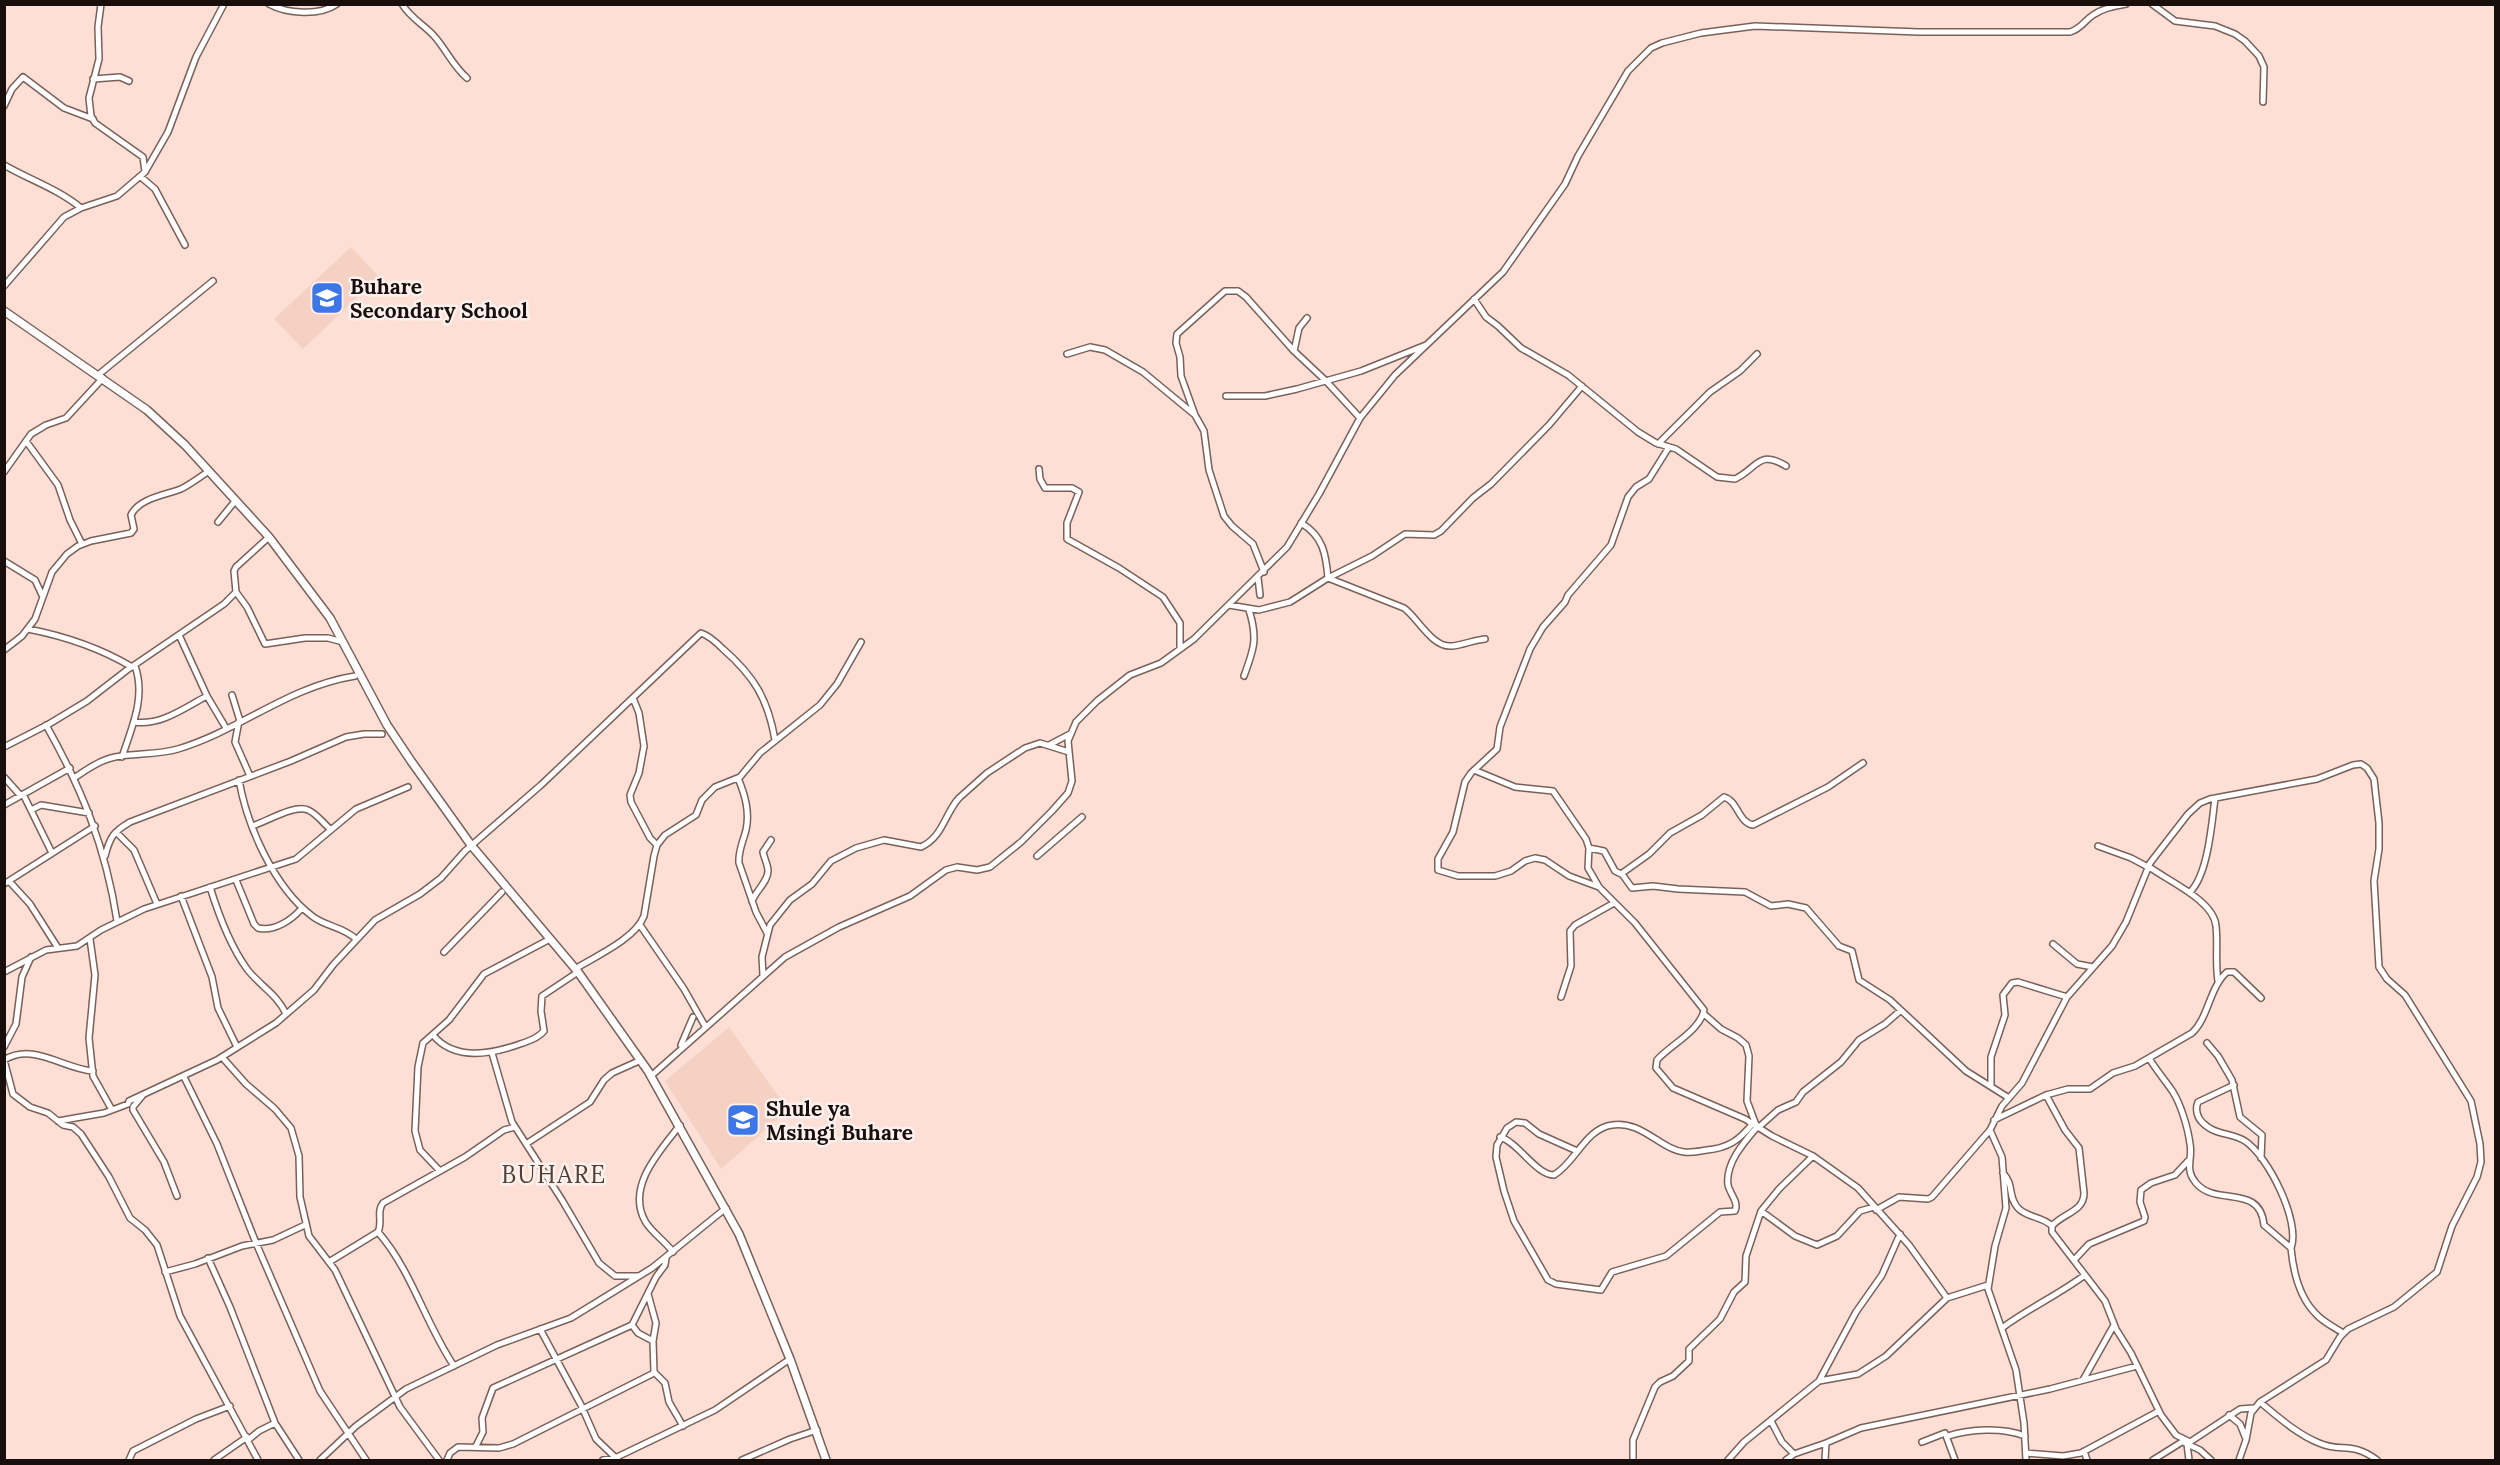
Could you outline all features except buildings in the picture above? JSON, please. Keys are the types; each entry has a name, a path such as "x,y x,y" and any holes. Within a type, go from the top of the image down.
{"main road":[{"path":"4,311 147,410 185,445 269,537 330,618 391,730 471,845 576,970 641,1060 680,1125 743,1243 790,1359 817,1430 826,1461"}],"street":[{"path":"93,119 89,98 99,59 98,27 101,4"},
{"path":"4,286 64,217 81,208 110,200 143,175 168,132 196,57 224,4"},
{"path":"269,4 292,12 326,9 337,4"},
{"path":"402,4 412,18 437,39 450,61 466,78"},
{"path":"651,1076 763,975 793,952 839,927 910,896 946,870 957,867 977,870 990,867 1021,842 1068,793 1072,781 1070,734 1076,722 1130,675 1161,663 1194,639 1287,547 1360,418 1395,375 1503,272 1565,184 1610,97 1644,53 1662,43 1717,30 1755,26 1919,32 2070,32 2080,28 2090,17 2104,9 2126,4"},
{"path":"2152,4 2175,21 2215,26 2245,41 2259,56 2264,67 2263,102"},
{"path":"4,106 12,89 23,77 64,108 93,119 140,153 143,157 143,175 155,189 185,245"},
{"path":"93,79 120,77 129,81"},
{"path":"4,165 27,179 58,192 81,208"},
{"path":"4,472 26,441 40,428 66,418 100,377 213,281"},
{"path":"1264,572 1253,544 1224,516 1209,470 1204,431 1184,387 1176,338 1179,330 1225,291 1232,290 1243,294 1294,351 1360,418"},
{"path":"1474,299 1486,317 1521,348 1552,364 1624,422 1658,444 1676,449 1718,477 1728,479 1740,477 1764,459 1773,459 1786,466"},
{"path":"1294,351 1299,328 1307,318"},
{"path":"1226,396 1265,396 1326,381 1388,361 1429,344"},
{"path":"1067,354 1090,347 1105,350 1143,372 1195,415"},
{"path":"1658,444 1710,392 1740,371 1757,354"},
{"path":"1229,605 1249,610 1268,609 1290,602 1328,578 1372,556 1405,534 1434,535 1447,527 1549,425 1582,386"},
{"path":"26,441 58,485 70,520 82,544"},
{"path":"1599,887 1569,876 1540,858 1529,859 1511,871 1495,876 1458,876 1438,870 1439,856 1453,832 1465,782 1474,770 1497,749 1500,727 1535,639 1565,602 1568,595 1611,545 1628,497 1636,487 1649,478 1669,447"},
{"path":"1039,469 1040,479 1045,488 1050,490 1072,488 1079,492 1067,523 1067,539 1074,545 1119,568 1163,597 1180,623 1180,649"},
{"path":"4,650 28,629 35,619 52,572 72,550 82,544 131,532 134,529 131,515 136,508 192,483 209,471"},
{"path":"218,522 236,500"},
{"path":"1301,523 1319,538 1326,560 1328,578"},
{"path":"269,537 234,571 236,592 247,607 265,644 305,638 328,638 343,642"},
{"path":"4,561 35,580 42,595"},
{"path":"1258,578 1260,595"},
{"path":"1328,578 1404,608 1428,633 1444,645 1453,646 1485,639"},
{"path":"4,747 99,693 224,604 236,592"},
{"path":"1244,676 1254,650 1255,640 1255,628 1249,610"},
{"path":"28,629 59,635 95,648 134,667 140,686 134,722 122,757"},
{"path":"58,1121 73,1120 128,1104 129,1101 146,1091 183,1077 222,1057 286,1014 314,990 356,939 375,920 430,887 471,845 540,787 699,634 704,633 741,664 748,673 767,706 775,740"},
{"path":"180,635 207,696 235,742 250,776"},
{"path":"433,1035 449,1048 476,1054 492,1053 542,1035 545,1028 541,1011 542,996 576,970 630,935 640,925 644,916 647,888 657,845 672,829 696,815 702,800 715,787 738,778 775,740 810,714 830,694 849,666 861,642"},
{"path":"74,778 103,762 177,749 226,728 306,688 355,676"},
{"path":"232,694 239,721 235,742"},
{"path":"134,722 160,720 207,696"},
{"path":"633,698 639,713 644,746 639,773 630,795 631,802 650,838 657,845"},
{"path":"46,725 70,768 105,856 117,921"},
{"path":"105,856 108,841 130,822 346,737 382,734"},
{"path":"1049,745 1070,734"},
{"path":"763,975 762,957 770,925 781,910 813,884 831,861 856,848 884,840 916,847 927,844 945,823 953,804 987,773 1024,748 1040,743 1069,752"},
{"path":"1622,874 1670,833 1702,815 1724,796 1731,800 1746,823 1753,825 1828,787 1863,763"},
{"path":"1761,1211 1795,1236 1817,1245 1837,1236 1860,1211 1875,1208 1899,1197 1928,1199 1932,1197 1990,1130 1993,1121 2027,1075 2067,997 2108,953 2126,922 2148,867 2188,814 2199,803 2215,798 2317,779 2361,764 2372,773 2379,836 2374,880 2379,968 2387,979 2405,995 2463,1086 2475,1116 2481,1162 2477,1177 2452,1226 2437,1272 2394,1307 2379,1316 2360,1322 2343,1333 2326,1360 2260,1402 2254,1408 2239,1461"},
{"path":"4,805 70,768"},
{"path":"1474,770 1515,787 1553,791 1586,839 1589,848 1588,868 1599,887 1635,923 1703,1007 1704,1014 1721,1029 1746,1045 1749,1056 1747,1101 1756,1125"},
{"path":"4,777 32,810 52,853"},
{"path":"738,778 745,796 748,820 739,863 752,901 767,934"},
{"path":"239,780 252,826 265,856 285,890 302,908 319,921 340,927 356,939"},
{"path":"4,972 31,956 58,948 77,946 117,921 157,904 296,859 356,809 408,787"},
{"path":"2190,892 2196,885 2202,869 2215,798"},
{"path":"32,810 41,805 89,813"},
{"path":"252,826 289,812 304,809 309,810 330,830"},
{"path":"1037,856 1082,817"},
{"path":"58,948 30,904 7,882 94,826"},
{"path":"116,832 134,850 157,904"},
{"path":"752,901 767,876 768,868 764,852 771,840"},
{"path":"2098,846 2132,858 2190,892 2215,920 2218,981"},
{"path":"1589,848 1604,851 1615,871 1622,874 1632,888 1653,886 1745,892 1771,906 1788,904 1807,908 1839,946 1852,951 1858,980 1883,994 1966,1071 2009,1098"},
{"path":"236,880 254,924 258,928 271,928 285,923 302,908"},
{"path":"210,887 238,956 254,978 274,995 286,1014"},
{"path":"444,952 502,892"},
{"path":"181,896 212,977 218,1008 237,1047"},
{"path":"1561,998 1571,966 1570,931 1614,903"},
{"path":"640,925 684,989 705,1026"},
{"path":"90,939 95,975 89,1038 94,1079 112,1110"},
{"path":"439,1170 420,1150 415,1131 420,1054 423,1043 449,1020 484,974 550,939"},
{"path":"2053,944 2077,964 2093,967"},
{"path":"4,1047 16,1023 22,977 31,956"},
{"path":"1993,1121 2046,1095 2068,1089 2090,1089 2113,1073 2134,1066 2194,1032 2218,981 2227,972 2235,972 2261,998"},
{"path":"1991,1086 1991,1057 2005,1015 2003,995 2010,985 2018,982 2067,997"},
{"path":"1500,1137 1509,1141 1549,1175 1558,1173 1588,1138 1607,1126 1615,1124 1643,1130 1683,1152 1719,1150 1739,1140 1778,1110 1796,1102 1803,1092 1841,1062 1859,1040 1885,1024 1900,1011"},
{"path":"1704,1014 1655,1064 1673,1088 1756,1125 1813,1156 1858,1188 1900,1234 1947,1298"},
{"path":"678,1052 688,1034 693,1017"},
{"path":"2207,1044 2218,1056 2234,1085 2240,1117 2262,1135 2261,1158"},
{"path":"93,1071 74,1069 31,1053 11,1056 4,1060 13,1094 30,1107 48,1113 65,1126 73,1127 81,1134 109,1177 130,1218 145,1230 157,1245 180,1317 258,1461"},
{"path":"492,1053 508,1113 515,1127 603,1268 611,1275 620,1277 640,1276"},
{"path":"222,1057 291,1128 299,1156 299,1192 304,1225 313,1244 335,1270 400,1407 440,1461"},
{"path":"2149,1058 2174,1095 2191,1146 2188,1161 2194,1181 2214,1194 2237,1197 2253,1204 2261,1211 2267,1229 2291,1248"},
{"path":"526,1144 590,1102 612,1073 641,1060"},
{"path":"183,1077 217,1144 256,1243 320,1392 366,1461"},
{"path":"2234,1085 2198,1102 2199,1118 2212,1129 2247,1142 2261,1158 2275,1181 2293,1222 2294,1237 2291,1248 2294,1271 2316,1314 2343,1333"},
{"path":"146,1091 133,1107 164,1162 177,1196"},
{"path":"2046,1095 2065,1130 2079,1148 2084,1193 2080,1207 2052,1226"},
{"path":"1577,1152 1539,1134 1525,1123 1511,1124 1500,1137 1496,1157 1514,1221 1548,1280 1556,1284 1601,1290 1612,1272 1666,1256 1720,1212 1735,1211 1737,1205 1728,1182 1730,1167 1756,1125"},
{"path":"673,1252 645,1220 640,1192 652,1161 680,1125"},
{"path":"328,1262 378,1232 381,1223 379,1210 383,1203 465,1157 504,1130 515,1127"},
{"path":"1990,1130 2002,1157 2006,1211 1995,1246 1988,1284 2016,1370 2026,1461"},
{"path":"1633,1461 1632,1441 1655,1387 1662,1380 1673,1376 1689,1361 1690,1347 1720,1319 1734,1292 1745,1282 1746,1256 1761,1211 1779,1189 1813,1156"},
{"path":"2075,1259 2089,1245 2144,1221 2145,1217 2140,1202 2141,1190 2151,1183 2175,1175 2188,1161"},
{"path":"2003,1172 2010,1181 2012,1200 2019,1209 2028,1215 2045,1220 2052,1226 2055,1238 2075,1259 2105,1301 2114,1325 2159,1411 2172,1431 2185,1442 2200,1450 2211,1461"},
{"path":"321,1461 347,1434 414,1384 497,1345 564,1321 666,1258 726,1208"},
{"path":"165,1272 256,1243 273,1240 304,1225"},
{"path":"378,1232 400,1264 442,1347 454,1365"},
{"path":"1728,1461 1738,1447 1819,1381 1856,1312 1882,1275 1900,1234"},
{"path":"208,1258 230,1307 275,1423 299,1461"},
{"path":"476,1446 484,1431 482,1418 491,1389 632,1325 656,1277 665,1265 666,1258"},
{"path":"2002,1328 2023,1312 2063,1292 2085,1275"},
{"path":"1819,1381 1864,1371 1896,1348 1947,1298 1988,1284"},
{"path":"648,1294 656,1323 653,1341 654,1372 665,1383 669,1402 683,1426"},
{"path":"632,1325 638,1333 653,1341"},
{"path":"2083,1380 2114,1325"},
{"path":"540,1329 600,1444 616,1459"},
{"path":"603,1461 616,1459 715,1410 790,1359"},
{"path":"1786,1461 1794,1454 1861,1428 2083,1380 2137,1366"},
{"path":"447,1461 450,1453 456,1447 476,1446 499,1449 510,1446 654,1372"},
{"path":"2260,1402 2310,1439 2321,1444 2356,1448 2377,1461"},
{"path":"129,1461 132,1451 196,1419 230,1406"},
{"path":"2153,1461 2185,1442 2193,1441 2240,1409 2254,1408"},
{"path":"2026,1453 2063,1456 2084,1451 2159,1411"},
{"path":"2229,1415 2240,1424 2246,1440"},
{"path":"1771,1421 1782,1442 1794,1454"},
{"path":"214,1461 275,1423"},
{"path":"742,1461 790,1439 817,1430"},
{"path":"1947,1436 1975,1431 2025,1436"},
{"path":"1922,1442 1945,1433 1955,1459 1946,1461"},
{"path":"2185,1442 2189,1461"},
{"path":"1825,1461 1826,1443"},
{"path":"2084,1451 2086,1461"}],"shaded area":[{"name":"Buhare Secondary School","path":"351,247 379,277 303,349 274,319"},
{"path":"729,1027 788,1110 721,1169 665,1081"}],"place":[{"name":"Buhare Secondary School","path":"327,298"},
{"name":"Shule ya Msingi Buhare","path":"743,1120"}],"district":[{"name":"BUHARE","path":"554,1174"}]}
